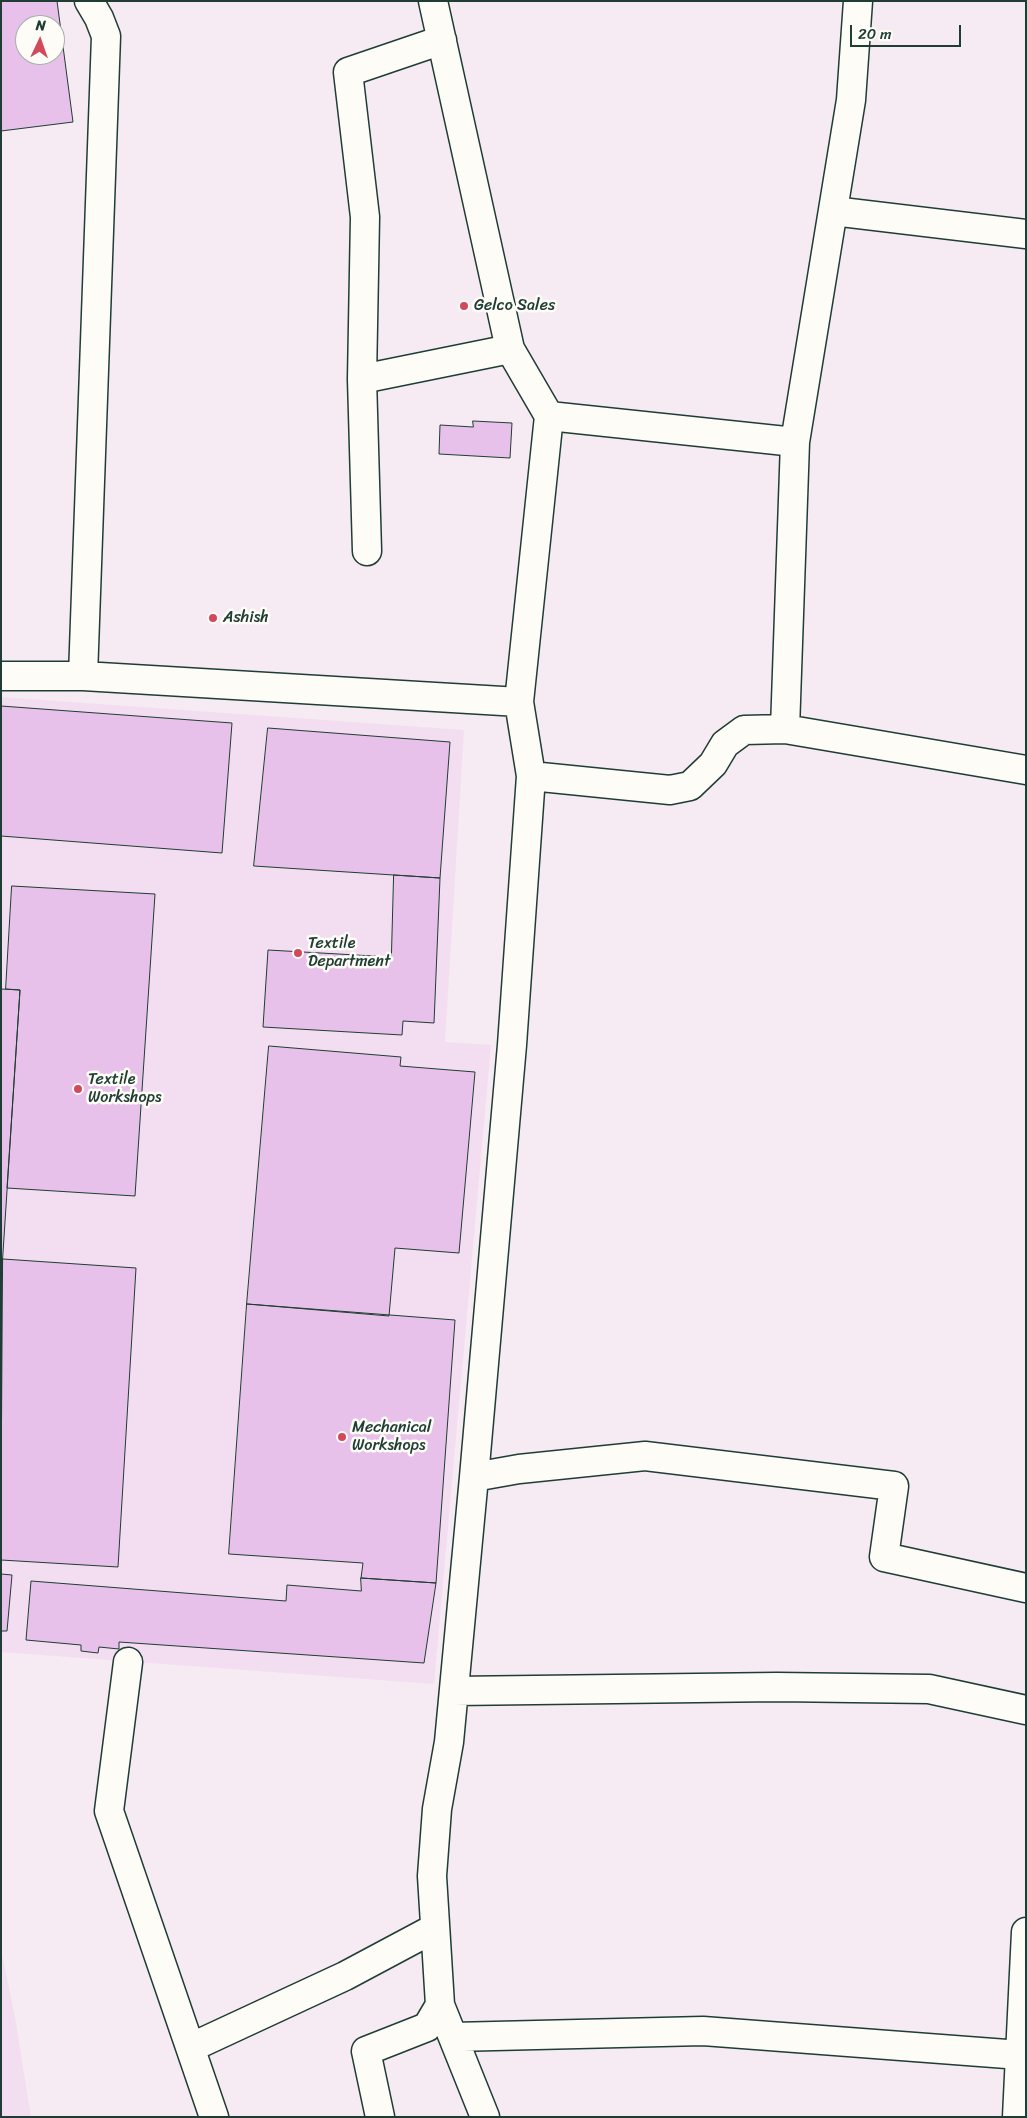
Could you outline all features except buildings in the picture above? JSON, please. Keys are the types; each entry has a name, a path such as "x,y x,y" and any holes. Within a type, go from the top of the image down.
{"street":[{"path":"83,676 106,36 100,18 89,1"},
{"path":"434,1 510,350 549,416 519,702 531,776 512,1045 450,1742 437,1809 432,1867 440,2005 485,2117"},
{"path":"785,729 795,442 851,100 858,1"},
{"path":"367,551 362,378 365,217 348,72 442,40"},
{"path":"833,211 1026,234"},
{"path":"362,378 510,350"},
{"path":"549,416 795,442"},
{"path":"1,676 83,676 519,702"},
{"path":"531,776 670,790 690,786 713,764 726,744 744,730 785,729 1026,770"},
{"path":"474,1477 519,1469 645,1456 894,1486 884,1556 1026,1588"},
{"path":"128,1662 109,1811 192,2047 214,2117"},
{"path":"454,1691 777,1687 929,1689 1026,1710"},
{"path":"192,2047 345,1976 435,1928"},
{"path":"1017,2117 1026,1932"},
{"path":"380,2117 366,2051 427,2027 440,2005"},
{"path":"454,2037 703,2031 1020,2055"}],"shaded area":[{"path":"1,697 464,730 445,1042 491,1045 434,1684 1,1652"},
{"path":"1,1950 15,2017 31,2117 1,2117"}],"place":[{"name":"Gelco Sales","path":"464,306"},
{"name":"Ashish","path":"213,618"},
{"name":"Textile Department","path":"298,953"},
{"name":"Textile Workshops","path":"78,1089"},
{"name":"Mechanical Workshops","path":"342,1437"}]}
